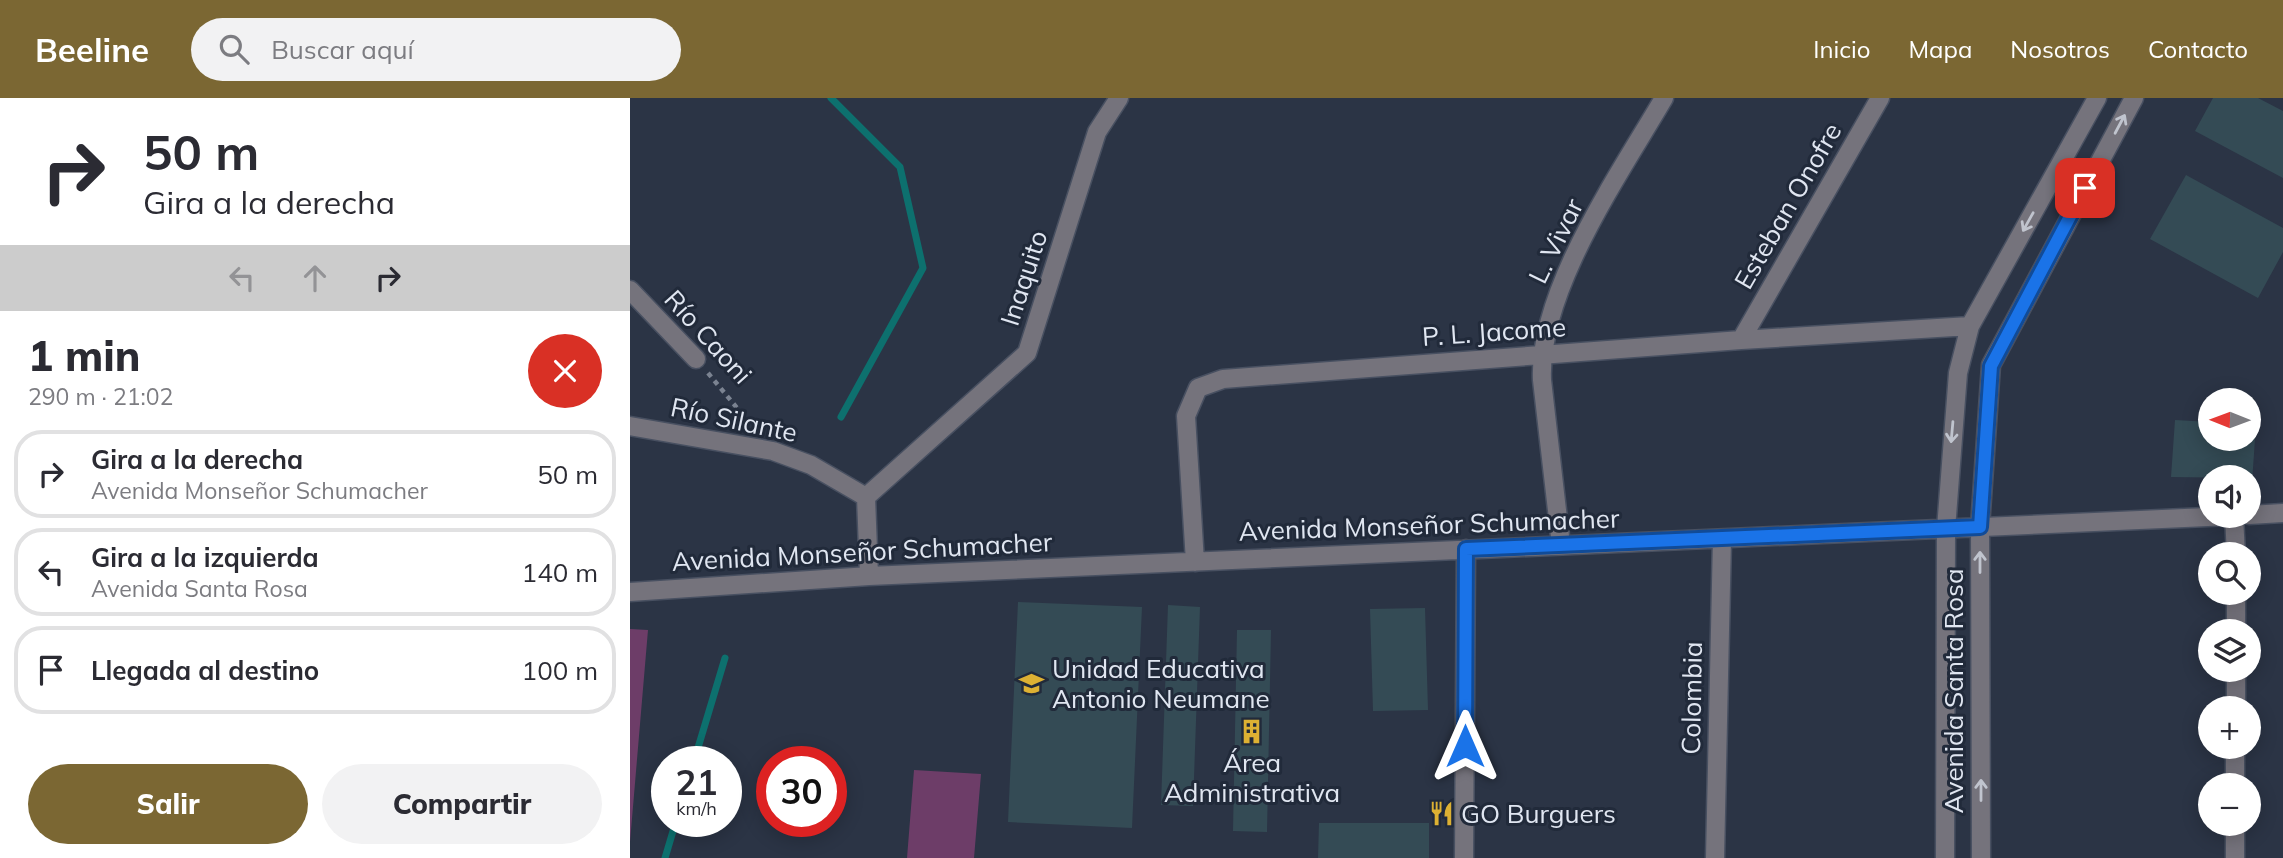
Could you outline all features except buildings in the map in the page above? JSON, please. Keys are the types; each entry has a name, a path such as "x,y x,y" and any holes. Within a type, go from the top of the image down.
{"street":[{"name":"Inaquito","path":"866,497 1027,353 1097,132 1119,98"},
{"name":"L. Vivar","path":"1561,545 1541,355 1549,316 1591,223 1664,98"},
{"name":"Esteban Onofre","path":"1741,340 1880,98"},
{"name":"Avenida Santa Rosa","path":"1945,858 1946,529 1958,373 1970,326 2097,98"},
{"name":"Avenida Santa Rosa","path":"1981,858 1980,527 1991,366 2134,98"},
{"name":"Río Caoni","path":"630,290 696,359"},
{"name":"P. L. Jacome","path":"1195,562 1186,415 1198,388 1223,379 1741,340 1970,326"},
{"name":"Río Silante","path":"630,426 773,451 811,465 866,497"},
{"path":"866,497 869,576"},
{"path":"2261,514 2283,513"},
{"name":"Avenida Monseñor Schumacher","path":"630,592 869,576 2198,517"},
{"name":"Colombia","path":"1714,858 1722,539"},
{"path":"1464,858 1466,549"},
{"path":"2235,836 2235,858"}],"path":[{"name":"Río Caoni","path":"696,359 773,451"}],"shaded area":[{"path":"630,629 648,630 630,842"},
{"path":"914,770 981,774 974,858 907,858"}],"waterway":[{"path":"831,98 900,167 923,268 841,417"},
{"path":"699,746 725,658"},
{"path":"665,858 671,837"}],"place":[{"name":"Unidad Educativa Antonio Neumane","path":"1032,684"},
{"name":"Área Administrativa","path":"1252,731"},
{"name":"GO Burguers","path":"1441,814"}],"route":[{"path":"1465,746 1466,549 1980,527 1991,366 2085,188"}]}
